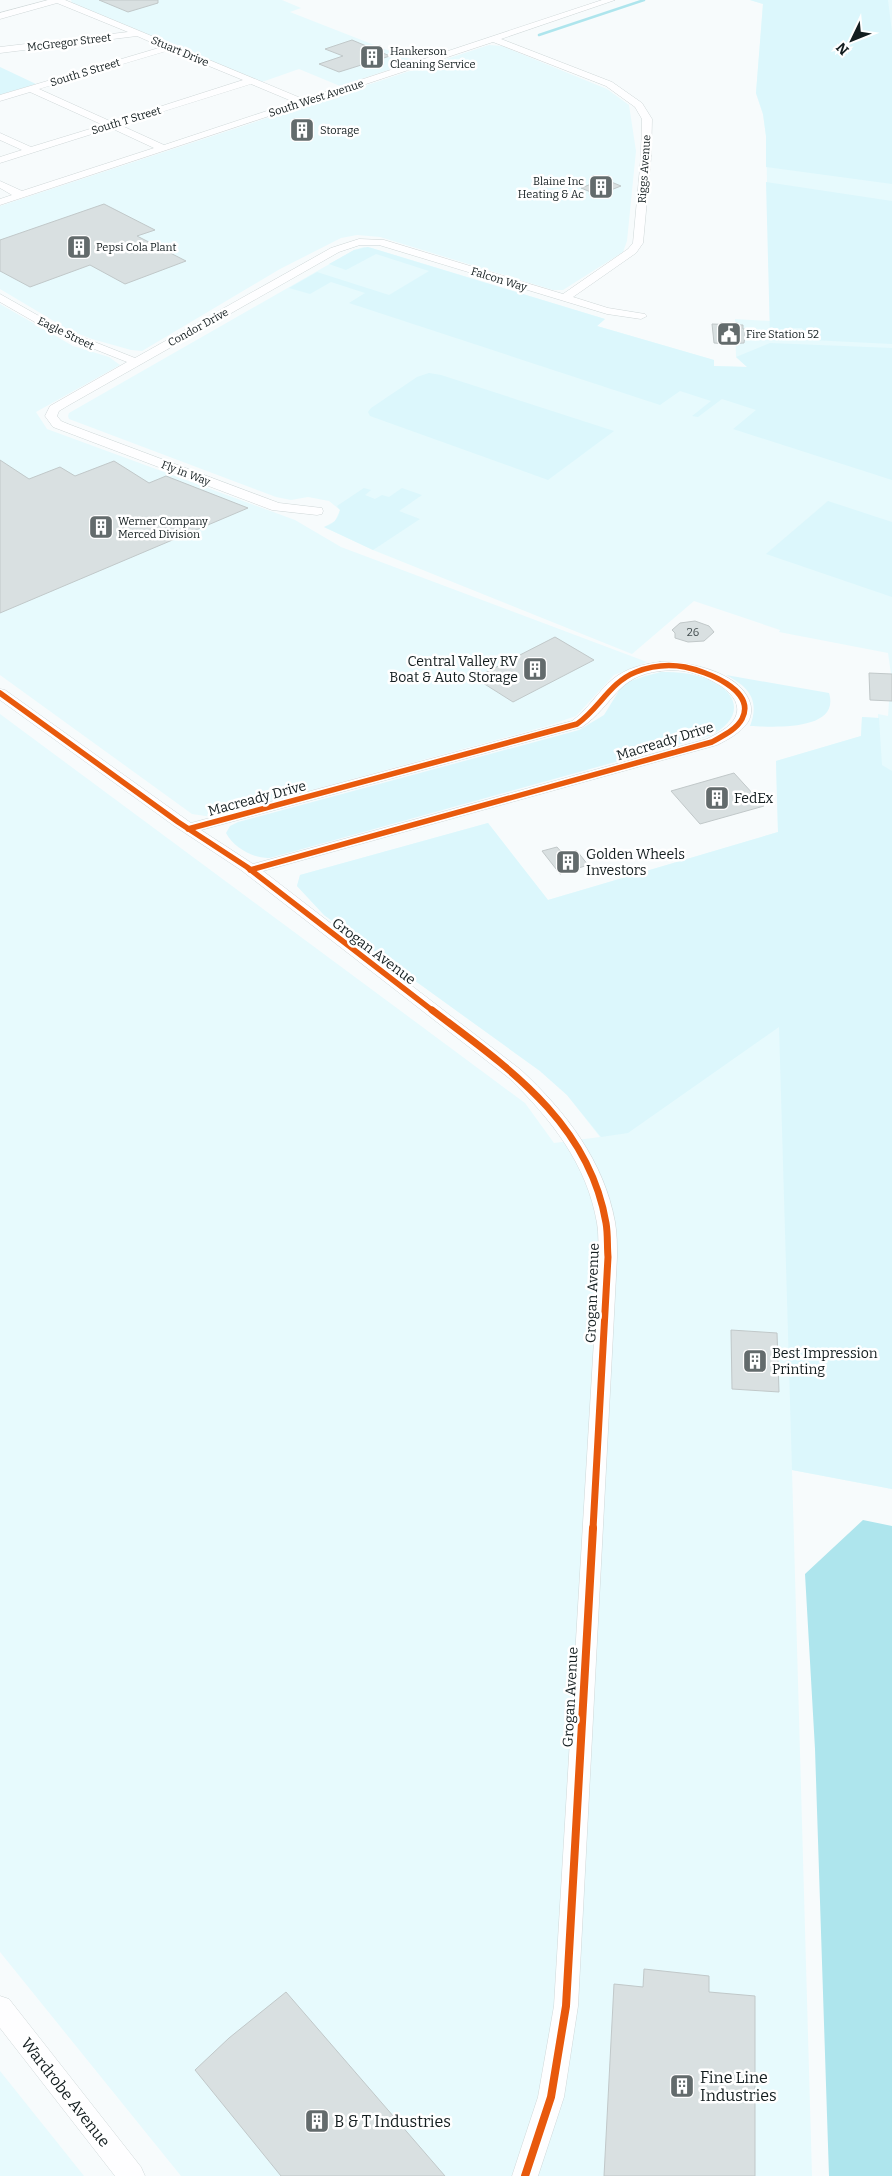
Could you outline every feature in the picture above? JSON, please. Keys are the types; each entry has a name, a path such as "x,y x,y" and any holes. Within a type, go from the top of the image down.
{"street":[{"path":"0,16 58,0"},
{"name":"Stuart Drive","path":"58,0 303,102"},
{"name":"South West Avenue","path":"0,202 611,0"},
{"path":"6,6 18,11"},
{"name":"McGregor Street","path":"0,50 138,34"},
{"name":"Riggs Avenue","path":"494,39 609,84 639,105 646,119 646,156 638,243 632,251 564,298"},
{"name":"South S Street","path":"0,98 170,47"},
{"name":"South T Street","path":"0,160 251,81"},
{"path":"31,89 163,148"},
{"path":"0,136 30,150"},
{"path":"0,184 22,195"},
{"name":"Falcon Way","path":"359,242 380,242 607,311 641,316"},
{"name":"Condor Drive","path":"57,424 51,416 54,409 335,250 359,242"},
{"name":"Eagle Street","path":"0,297 58,331 136,362"},
{"name":"Fly in Way","path":"57,424 277,508 318,511"},
{"name":"Macready Drive","path":"188,829 577,724 594,712 618,680 637,671 652,668 685,667 710,674 733,687 739,693 745,705 743,717 734,728 712,742 250,870"},
{"name":"Grogan Avenue","path":"0,693 188,829 250,870 484,1050 534,1091 566,1129 591,1170 606,1223 608,1257 566,2006 551,2097 526,2176"},
{"name":"Wardrobe Avenue","path":"0,2008 132,2176"}],"shaded area":[{"path":"71,0 282,0 301,8 290,12 415,61 340,86 299,69 262,82 72,3"},
{"path":"750,0 892,0 892,1489 792,1470 812,2176 181,2176 0,1952 0,714 525,1103 554,1143 600,1137 567,1095 540,1071 324,915 297,886 300,875 488,823 548,900 778,832 776,761 861,736 862,717 878,718 878,714 888,716 891,674 888,653 779,632 780,630 694,601 632,654 373,550 324,527 335,521 340,510 329,501 308,497 291,500 276,497 69,419 68,416 69,413 354,250 364,247 605,319 597,326 714,360 714,366 747,367 736,357 735,319 770,321 766,136 763,114 756,93 763,4"},
{"path":"750,0 888,0 892,32 892,184 766,167 766,136 763,114 756,93 763,4"},
{"path":"489,45 502,46 607,89 629,105 636,151 627,241 623,252 563,290 553,290 380,237 357,235 341,238 280,269 142,351 131,350 92,339 69,330 0,289 0,206"},
{"path":"0,67 36,84 0,95"},
{"path":"766,182 892,201 892,344 811,340 805,338 802,328 789,328 787,337 770,336"},
{"path":"368,247 605,319 597,326 714,360 714,366 747,367 736,357 770,343 892,348 892,480 733,429 756,410 722,399 698,417 692,416 711,401 680,391 660,405 349,303 365,293 331,282 310,294 289,288 317,272 389,295 429,271 376,254 346,270 329,264 354,250"},
{"path":"0,304 73,346 109,357 120,365 36,412 47,429 295,520 341,547 647,662 614,675 576,716 547,726 212,817 192,814 0,675"},
{"path":"429,373 441,375 614,431 548,480 370,416 368,412 371,408 417,377"},
{"path":"364,488 371,490 365,495 375,499 382,495 389,497 402,488 422,495 399,511 420,519 373,550 324,527 336,519 340,510 337,506"},
{"path":"828,501 892,522 892,597 766,554"},
{"path":"661,672 693,675 705,678 722,687 733,701 734,709 727,724 709,736 270,858 257,857 245,852 226,833 230,826 238,822 579,730 604,715 620,689 628,682"},
{"path":"726,675 829,693 830,706 825,715 815,721 787,726 750,726 754,709 750,695 741,684"},
{"path":"862,717 879,718 882,765 892,771 892,1489 792,1470 779,1027 628,1133 601,1137 567,1095 540,1071 324,915 297,886 300,875 488,823 548,900 778,832 776,761 861,736"},
{"path":"0,2071 84,2176 0,2176"}],"water":[{"path":"863,1520 892,1526 892,2176 829,2176 815,1749 805,1574"}],"building":[{"path":"99,0 158,0 158,3 128,12"},
{"path":"352,40 390,56 339,72 319,64 343,56 325,49"},
{"name":"Blaine Inc Heating & Ac","path":"604,179 621,186 598,195 581,188"},
{"name":"Pepsi Cola Plant","path":"104,204 155,230 137,236 186,261 125,284 90,265 30,287 0,271 0,240"},
{"name":"Fire Station 52","path":"712,324 743,325 743,329 746,329 744,343 714,343"},
{"name":"Werner Company Merced Division","path":"0,460 29,479 60,467 75,476 114,461 149,483 166,476 248,508 0,613"},
{"path":"695,621 709,626 714,632 704,641 688,642 675,638 675,633 672,630 680,623"},
{"name":"Central Valley RV Boat & Auto Storage","path":"555,637 594,660 513,702 475,678"},
{"path":"869,673 892,674 892,701 870,700"},
{"name":"FedEx","path":"734,773 764,806 700,824 671,791"},
{"name":"Golden Wheels Investors","path":"557,847 564,855 577,851 588,865 560,874 542,851"},
{"name":"Best Impression Printing","path":"731,1330 777,1333 779,1392 732,1389"},
{"name":"Fine Line Industries","path":"644,1969 709,1976 709,1992 755,1996 755,2176 604,2176 614,1984 643,1987"},
{"name":"B & T Industries","path":"286,1992 445,2176 281,2176 195,2070 229,2038"}],"waterway":[{"path":"539,35 644,0"}],"cycle path":[{"path":"188,829 577,724 594,711 618,682 626,676 648,668 679,666 719,678 732,687 741,697 745,708 742,719 731,731 712,742 250,870"},
{"path":"0,693 178,822 247,867 515,1074 546,1106 573,1140 594,1179 606,1222 608,1257 566,2006 551,2097 525,2176"}],"place":[{"name":"Hankerson Cleaning Service","path":"372,57"},
{"name":"Storage","path":"302,130"},
{"name":"Blaine Inc Heating & Ac","path":"601,187"},
{"name":"Pepsi Cola Plant","path":"79,247"},
{"name":"Fire Station 52","path":"729,334"},
{"name":"Werner Company Merced Division","path":"101,527"},
{"name":"Central Valley RV Boat & Auto Storage","path":"535,669"},
{"name":"FedEx","path":"717,798"},
{"name":"Golden Wheels Investors","path":"568,862"},
{"name":"Best Impression Printing","path":"755,1361"},
{"name":"Fine Line Industries","path":"682,2086"},
{"name":"B & T Industries","path":"317,2121"}]}
